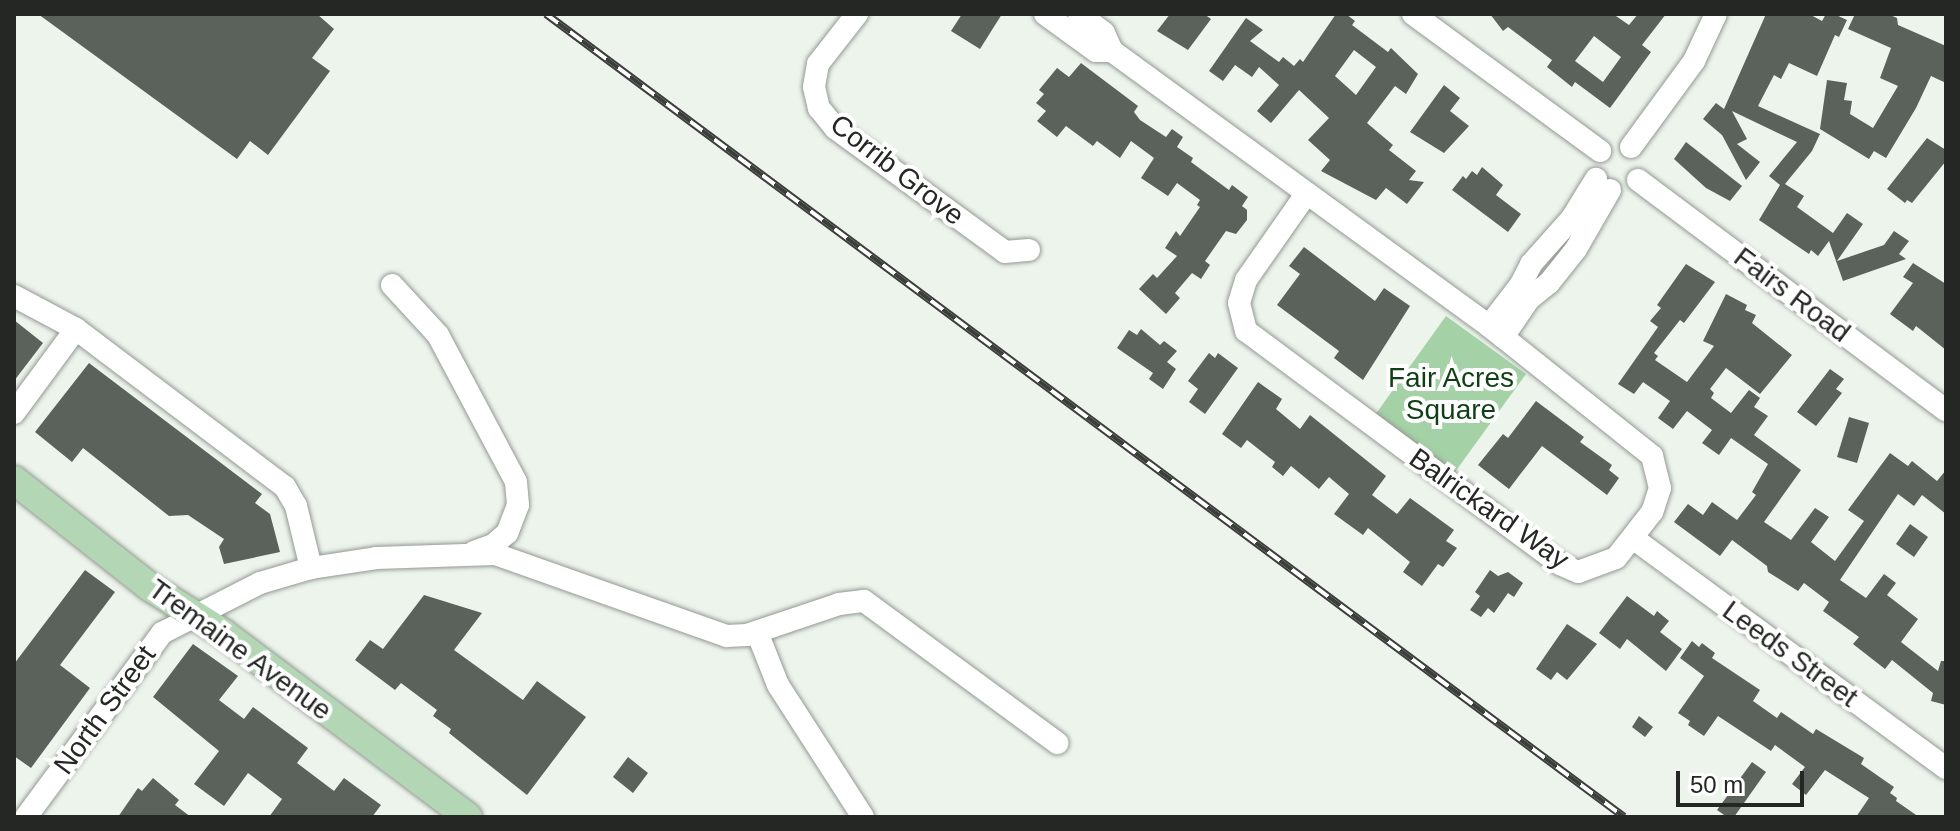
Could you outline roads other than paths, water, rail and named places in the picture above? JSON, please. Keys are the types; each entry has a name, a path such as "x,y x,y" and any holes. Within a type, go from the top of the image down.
{"main road":[{"name":"Tremaine Avenue","path":"14,480 150,587 313,699 325,712 468,817"}],"street":[{"name":"Corrib Grove","path":"857,14 818,64 814,87 819,108 835,128 1005,252 1029,250"},
{"name":"Balrickard Way","path":"1045,14 1096,51 1112,51"},
{"name":"Balrickard Way","path":"1079,14 1104,33 1112,51 1307,193 1496,331 1652,456 1660,488 1652,512 1634,539 1616,558 1578,572 1560,564 1246,331 1239,303 1246,280 1307,193"},
{"path":"1413,14 1600,151"},
{"path":"1631,147 1694,61 1716,14"},
{"path":"1496,331 1549,283 1576,249 1603,184 1593,164 1600,151 1614,143 1631,147 1642,166 1638,180 1629,188 1603,184"},
{"name":"Fairs Road","path":"1638,180 1946,410"},
{"path":"392,285 438,335 516,482 518,505 507,533 493,545 472,552"},
{"path":"14,296 76,329 285,487 294,499 311,568"},
{"path":"14,413 76,329"},
{"name":"Leeds Street","path":"1634,539 1946,768"},
{"path":"472,552 516,559 727,636 757,632 839,604 864,601 1057,743"},
{"name":"North Street","path":"26,817 162,633 260,583 311,568 376,558 472,552"},
{"path":"757,632 778,685 863,817"}],"railway":[{"path":"546,14 1624,817"}],"park label":[{"name":"Fair Acres Square","path":"1451,394"}]}
